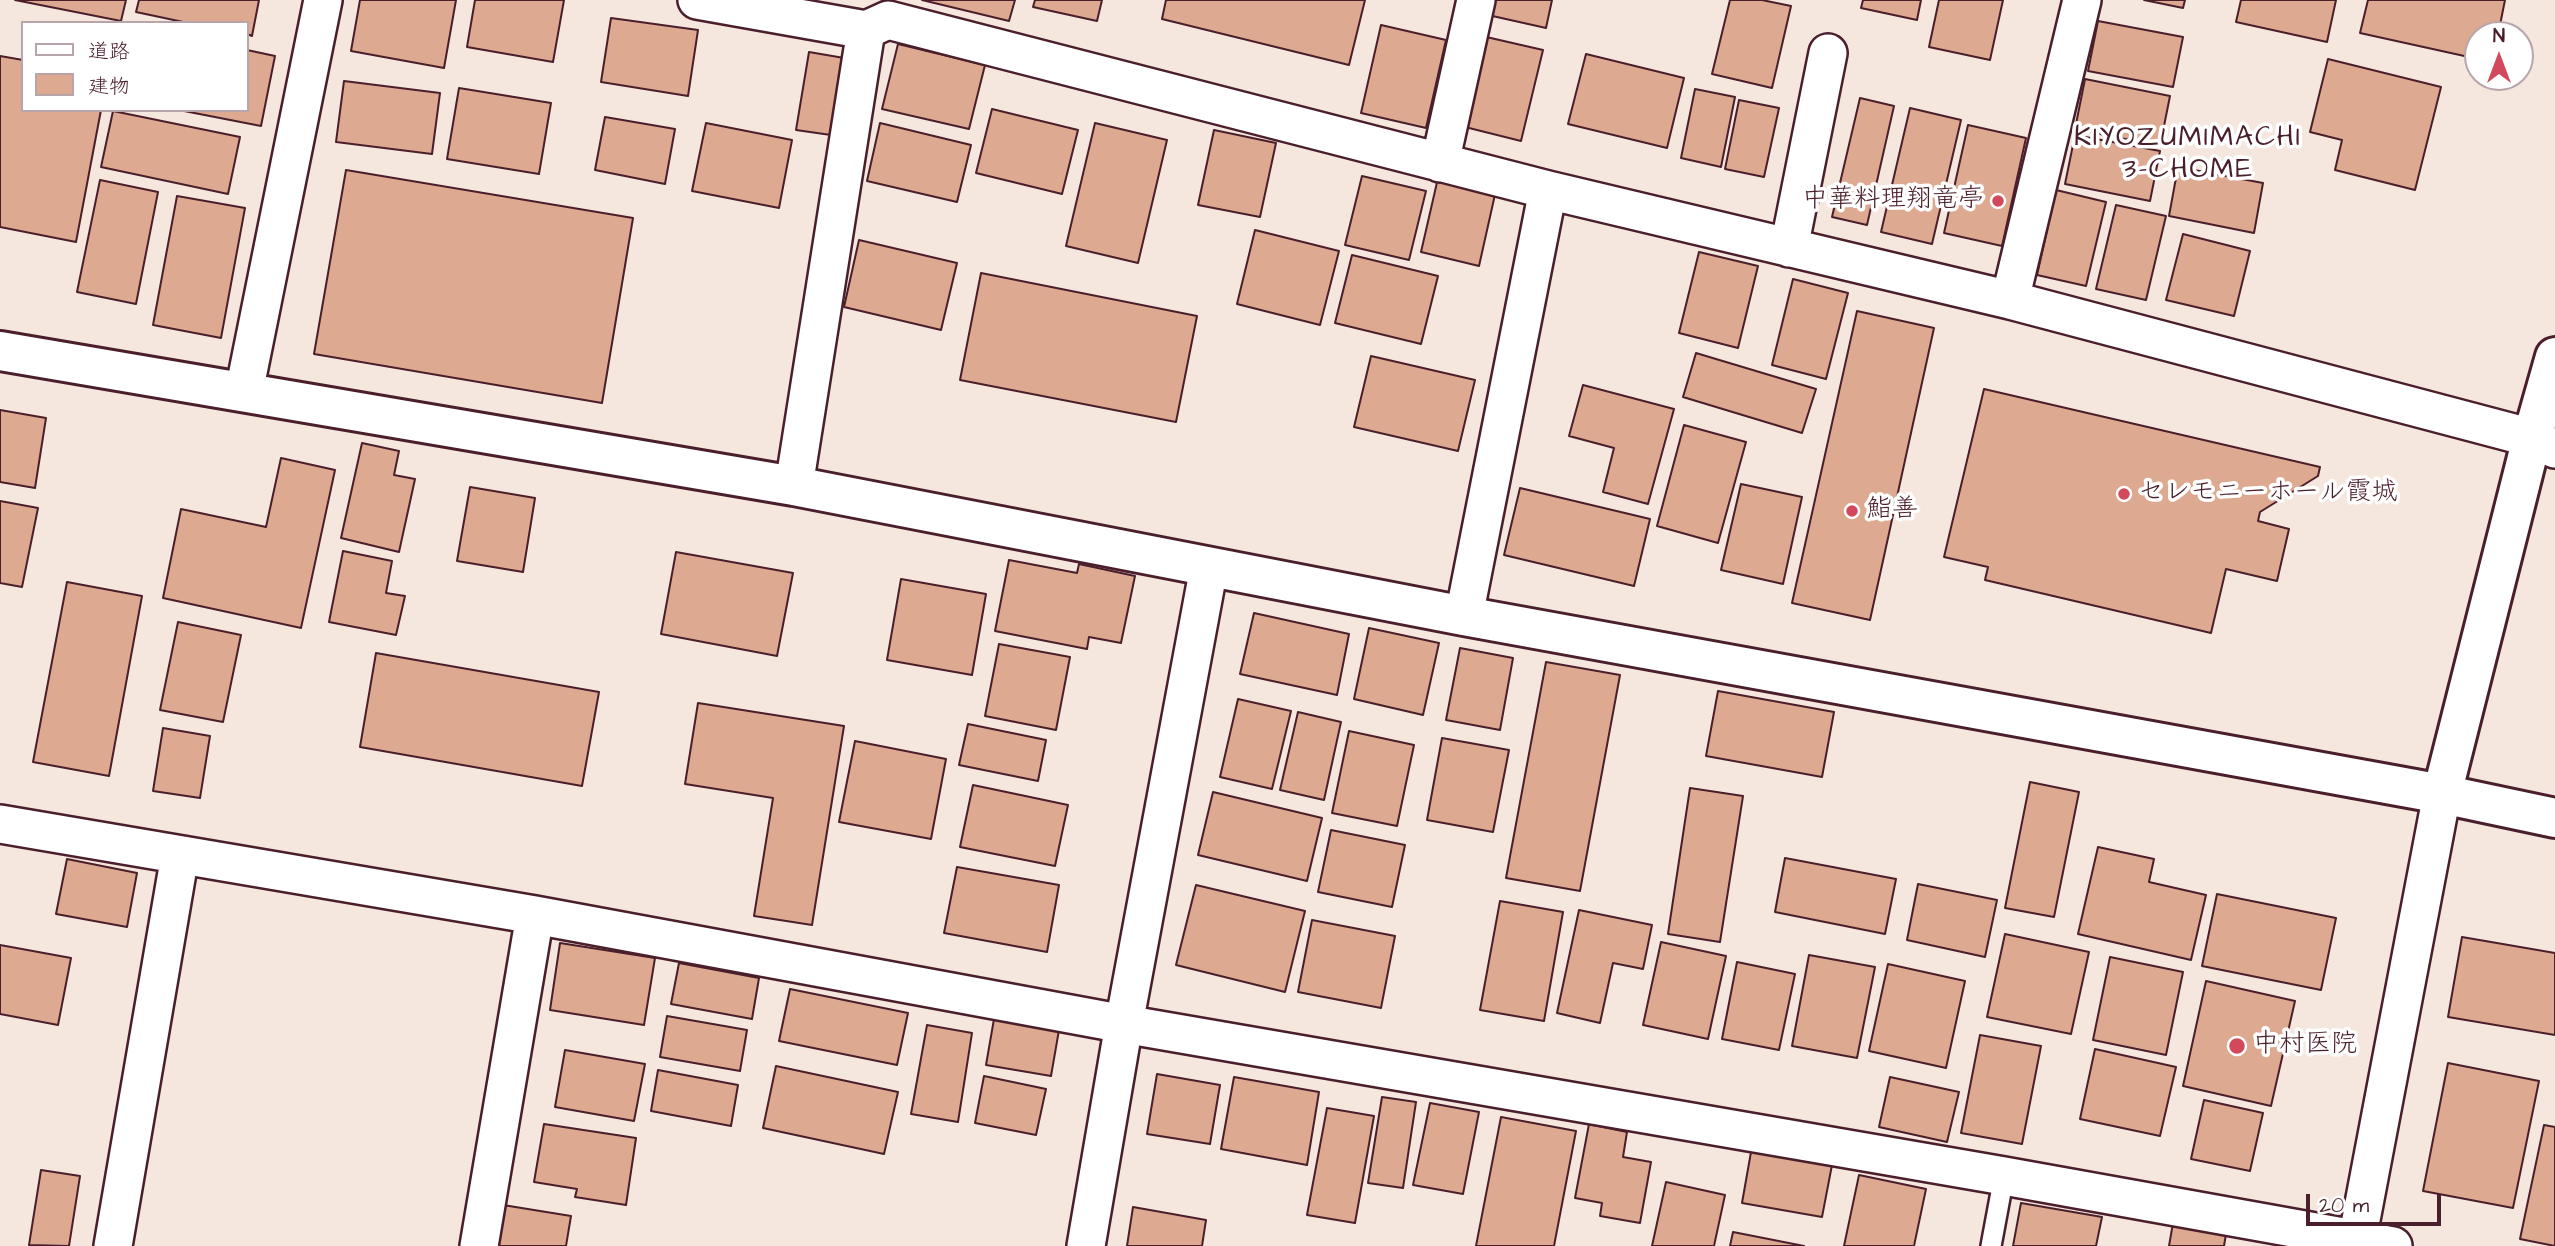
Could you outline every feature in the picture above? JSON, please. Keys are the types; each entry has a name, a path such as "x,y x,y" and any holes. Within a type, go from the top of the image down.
{"street":[{"path":"244,392 323,0"},
{"path":"697,0 882,17 1440,163 2010,300 2544,443"},
{"path":"1440,163 1476,0"},
{"path":"2010,300 2081,0"},
{"path":"794,486 882,17"},
{"path":"1789,248 1828,53"},
{"path":"1464,616 1548,190"},
{"path":"0,351 794,486 1464,616 2442,794 2555,818"},
{"path":"2356,1243 2442,794 2544,443 2555,357"},
{"path":"1086,1246 1124,1024 1209,566"},
{"path":"0,824 535,915 1124,1024 2004,1176 2356,1243 2393,1246"},
{"path":"113,1246 180,855"},
{"path":"479,1246 535,915"}],"lane":[{"path":"1991,1246 2004,1176"}],"building":[{"path":"15,0 126,0 121,21"},
{"path":"139,0 259,0 252,36 248,34 248,21 179,21 136,12"},
{"path":"360,0 456,0 444,68 351,51"},
{"path":"475,0 564,0 553,62 467,47"},
{"path":"922,0 1015,0 1009,21"},
{"path":"1035,0 1102,0 1097,21 1033,7"},
{"path":"1166,0 1365,0 1349,65 1162,19"},
{"path":"1491,0 1552,0 1546,28 1488,15"},
{"path":"1730,0 1762,0 1791,6 1772,88 1712,74"},
{"path":"1863,0 1921,0 1917,20 1861,8"},
{"path":"1939,0 2003,0 1990,60 1929,47"},
{"path":"2144,0 2185,0 2183,8"},
{"path":"2241,0 2336,0 2327,42 2236,22"},
{"path":"2368,0 2505,0 2501,21 2464,21 2464,56 2360,33"},
{"path":"611,18 698,30 688,96 601,82"},
{"path":"2098,21 2183,37 2173,87 2088,71"},
{"path":"1381,25 1446,40 1426,128 1361,113"},
{"path":"1482,36 1543,50 1521,141 1461,126"},
{"path":"898,44 985,65 969,129 882,109"},
{"path":"248,50 275,56 261,126 189,112 248,112"},
{"path":"809,52 844,58 831,135 796,130"},
{"path":"1586,54 1684,78 1667,148 1568,124"},
{"path":"0,56 21,60 21,112 101,112 76,242 0,227"},
{"path":"2328,59 2441,87 2415,190 2335,170 2342,140 2310,132"},
{"path":"2085,79 2170,96 2160,146 2075,129"},
{"path":"344,81 440,93 432,154 336,142"},
{"path":"459,88 551,103 539,174 447,159"},
{"path":"1695,89 1735,97 1721,167 1681,158"},
{"path":"1860,98 1894,106 1867,225 1832,217"},
{"path":"1739,100 1779,108 1764,177 1725,169"},
{"path":"1910,108 1961,120 1932,244 1881,232"},
{"path":"992,109 1078,130 1062,194 976,173"},
{"path":"113,112 240,137 228,194 101,167"},
{"path":"605,117 675,129 665,184 595,170"},
{"path":"706,123 792,140 779,208 692,191"},
{"path":"880,123 971,145 957,202 867,181"},
{"path":"1095,123 1167,140 1138,263 1066,246"},
{"path":"1968,125 2026,138 2002,246 1944,233"},
{"path":"1214,130 1276,143 1260,217 1198,205"},
{"path":"2075,135 2160,151 2150,201 2065,184"},
{"path":"2178,167 2263,183 2254,233 2169,216"},
{"path":"346,170 633,218 602,403 314,354"},
{"path":"1362,176 1426,191 1409,260 1345,245"},
{"path":"1438,178 1496,190 1479,266 1421,252"},
{"path":"100,180 158,192 136,304 77,292"},
{"path":"2056,190 2106,202 2086,286 2037,275"},
{"path":"177,196 245,208 221,338 153,325"},
{"path":"2116,205 2166,216 2146,300 2096,289"},
{"path":"1255,230 1339,251 1320,325 1237,304"},
{"path":"2183,234 2250,251 2234,316 2166,300"},
{"path":"859,240 957,263 941,330 844,307"},
{"path":"1699,252 1758,266 1738,348 1679,333"},
{"path":"1352,255 1438,276 1421,344 1335,323"},
{"path":"981,273 1197,316 1176,422 960,380"},
{"path":"1793,279 1848,293 1826,379 1772,365"},
{"path":"1857,311 1934,328 1870,620 1792,603"},
{"path":"1696,353 1816,389 1802,433 1683,397"},
{"path":"1371,356 1475,380 1458,451 1354,427"},
{"path":"1583,385 1674,409 1648,504 1603,492 1614,448 1569,436"},
{"name":"セレモニーホール霞城","path":"1984,389 2320,467 2318,476 2260,512 2258,521 2289,529 2277,581 2226,569 2211,633 1985,580 1988,567 1944,557"},
{"path":"0,410 46,418 35,488 0,482"},
{"path":"1684,425 1746,442 1718,543 1657,526"},
{"path":"362,443 399,451 394,475 415,479 399,552 341,538"},
{"path":"281,458 335,470 301,628 163,598 181,509 266,527"},
{"path":"1741,484 1802,497 1783,584 1721,570"},
{"path":"470,487 535,498 523,572 457,561"},
{"path":"1520,488 1650,519 1634,586 1504,555"},
{"path":"0,501 38,508 22,587 0,583"},
{"path":"343,551 392,561 386,593 405,596 396,635 329,622"},
{"path":"676,552 793,573 777,656 661,634"},
{"path":"1009,560 1077,573 1079,564 1135,576 1121,643 1089,637 1087,649 995,631"},
{"path":"901,579 986,594 972,675 887,660"},
{"path":"67,582 142,596 109,776 33,762"},
{"path":"1254,613 1349,634 1337,695 1240,674"},
{"path":"178,622 241,635 223,722 160,710"},
{"path":"1369,628 1439,643 1423,715 1354,699"},
{"path":"999,644 1070,657 1056,730 985,716"},
{"path":"1460,648 1513,658 1500,730 1446,720"},
{"path":"376,653 599,692 582,786 360,747"},
{"path":"1546,662 1620,675 1580,891 1506,878"},
{"path":"1718,691 1834,712 1822,777 1706,756"},
{"path":"1238,699 1291,711 1272,789 1220,777"},
{"path":"698,703 844,726 812,925 754,916 773,798 685,784"},
{"path":"1298,712 1341,722 1324,800 1280,790"},
{"path":"968,724 1046,740 1038,781 959,765"},
{"path":"163,728 210,736 200,798 153,791"},
{"path":"1349,731 1414,745 1397,826 1332,813"},
{"path":"1442,738 1509,750 1493,832 1427,820"},
{"path":"855,741 946,759 931,839 839,822"},
{"path":"2030,782 2079,792 2054,917 2005,908"},
{"path":"973,785 1068,805 1055,866 960,847"},
{"path":"1690,788 1743,796 1720,942 1668,934"},
{"path":"1213,792 1322,818 1307,881 1198,855"},
{"path":"1331,830 1405,845 1392,907 1318,892"},
{"path":"2098,847 2154,859 2149,882 2206,895 2191,960 2078,934"},
{"path":"1785,858 1896,879 1885,934 1775,912"},
{"path":"67,859 137,873 127,927 56,914"},
{"path":"957,867 1059,885 1047,952 944,933"},
{"path":"1918,884 1997,900 1985,957 1907,940"},
{"path":"1196,885 1305,911 1285,992 1176,965"},
{"path":"2217,894 2336,918 2321,990 2202,966"},
{"path":"1500,901 1563,912 1544,1021 1480,1010"},
{"path":"1579,910 1652,925 1643,969 1613,963 1600,1023 1557,1013"},
{"path":"1312,920 1395,936 1381,1008 1298,992"},
{"path":"2005,934 2089,952 2071,1034 1987,1017"},
{"path":"2462,937 2555,953 2555,1035 2448,1017"},
{"path":"1661,942 1726,956 1708,1039 1643,1025"},
{"path":"560,943 655,958 644,1025 550,1010"},
{"path":"0,945 71,958 58,1025 0,1014"},
{"path":"1809,955 1875,967 1857,1058 1792,1046"},
{"path":"2110,957 2183,972 2166,1055 2093,1040"},
{"path":"1737,962 1795,974 1779,1050 1722,1039"},
{"path":"679,963 759,978 752,1019 671,1004"},
{"path":"1888,964 1965,981 1946,1068 1869,1051"},
{"path":"2206,981 2295,1001 2271,1106 2183,1086"},
{"path":"790,989 908,1013 897,1065 779,1041"},
{"path":"667,1016 747,1030 740,1071 660,1057"},
{"path":"994,1019 1059,1030 1051,1076 986,1065"},
{"path":"927,1025 972,1033 958,1122 911,1114"},
{"path":"1980,1035 2041,1046 2022,1144 1961,1133"},
{"path":"2095,1049 2176,1067 2160,1136 2080,1119"},
{"path":"565,1050 645,1064 634,1121 555,1107"},
{"path":"2448,1063 2539,1081 2513,1208 2423,1191"},
{"path":"776,1066 898,1092 884,1154 763,1128"},
{"path":"658,1070 738,1085 731,1126 651,1111"},
{"path":"1157,1074 1220,1085 1210,1144 1147,1134"},
{"path":"984,1076 1046,1089 1036,1135 975,1123"},
{"path":"1234,1077 1319,1092 1307,1165 1221,1149"},
{"path":"1890,1077 1959,1092 1947,1142 1879,1127"},
{"path":"1382,1097 1416,1102 1403,1188 1368,1183"},
{"path":"2204,1100 2263,1113 2250,1171 2191,1159"},
{"path":"1430,1103 1479,1112 1463,1194 1413,1185"},
{"path":"1327,1108 1374,1116 1355,1223 1307,1215"},
{"path":"1501,1117 1576,1131 1554,1246 1476,1246"},
{"path":"544,1124 636,1138 626,1205 575,1197 577,1189 534,1182"},
{"path":"1589,1124 1627,1132 1623,1157 1651,1162 1640,1223 1600,1216 1602,1203 1575,1198"},
{"path":"2544,1125 2555,1127 2555,1246 2520,1239"},
{"path":"1751,1152 1832,1165 1822,1217 1742,1203"},
{"path":"41,1170 80,1176 69,1246 29,1245"},
{"path":"1859,1175 1926,1189 1914,1246 1844,1246"},
{"path":"1666,1182 1725,1195 1714,1246 1652,1246"},
{"path":"2021,1203 2102,1217 2096,1246 2013,1246"},
{"path":"503,1205 571,1216 566,1246 497,1246"},
{"path":"1133,1207 1206,1220 1202,1246 1127,1246"},
{"path":"2173,1223 2226,1234 2224,1246 2169,1246"},
{"path":"1733,1232 1804,1246 1730,1246"}],"place":[{"name":"中華料理翔竜亭","path":"1998,201"},
{"name":"セレモニーホール霞城","path":"2124,494"},
{"name":"鮨善","path":"1852,511"},
{"name":"中村医院","path":"2237,1046"}],"district":[{"name":"KIYOZUMIMACHI 3-CHOME","path":"2188,155"}]}
